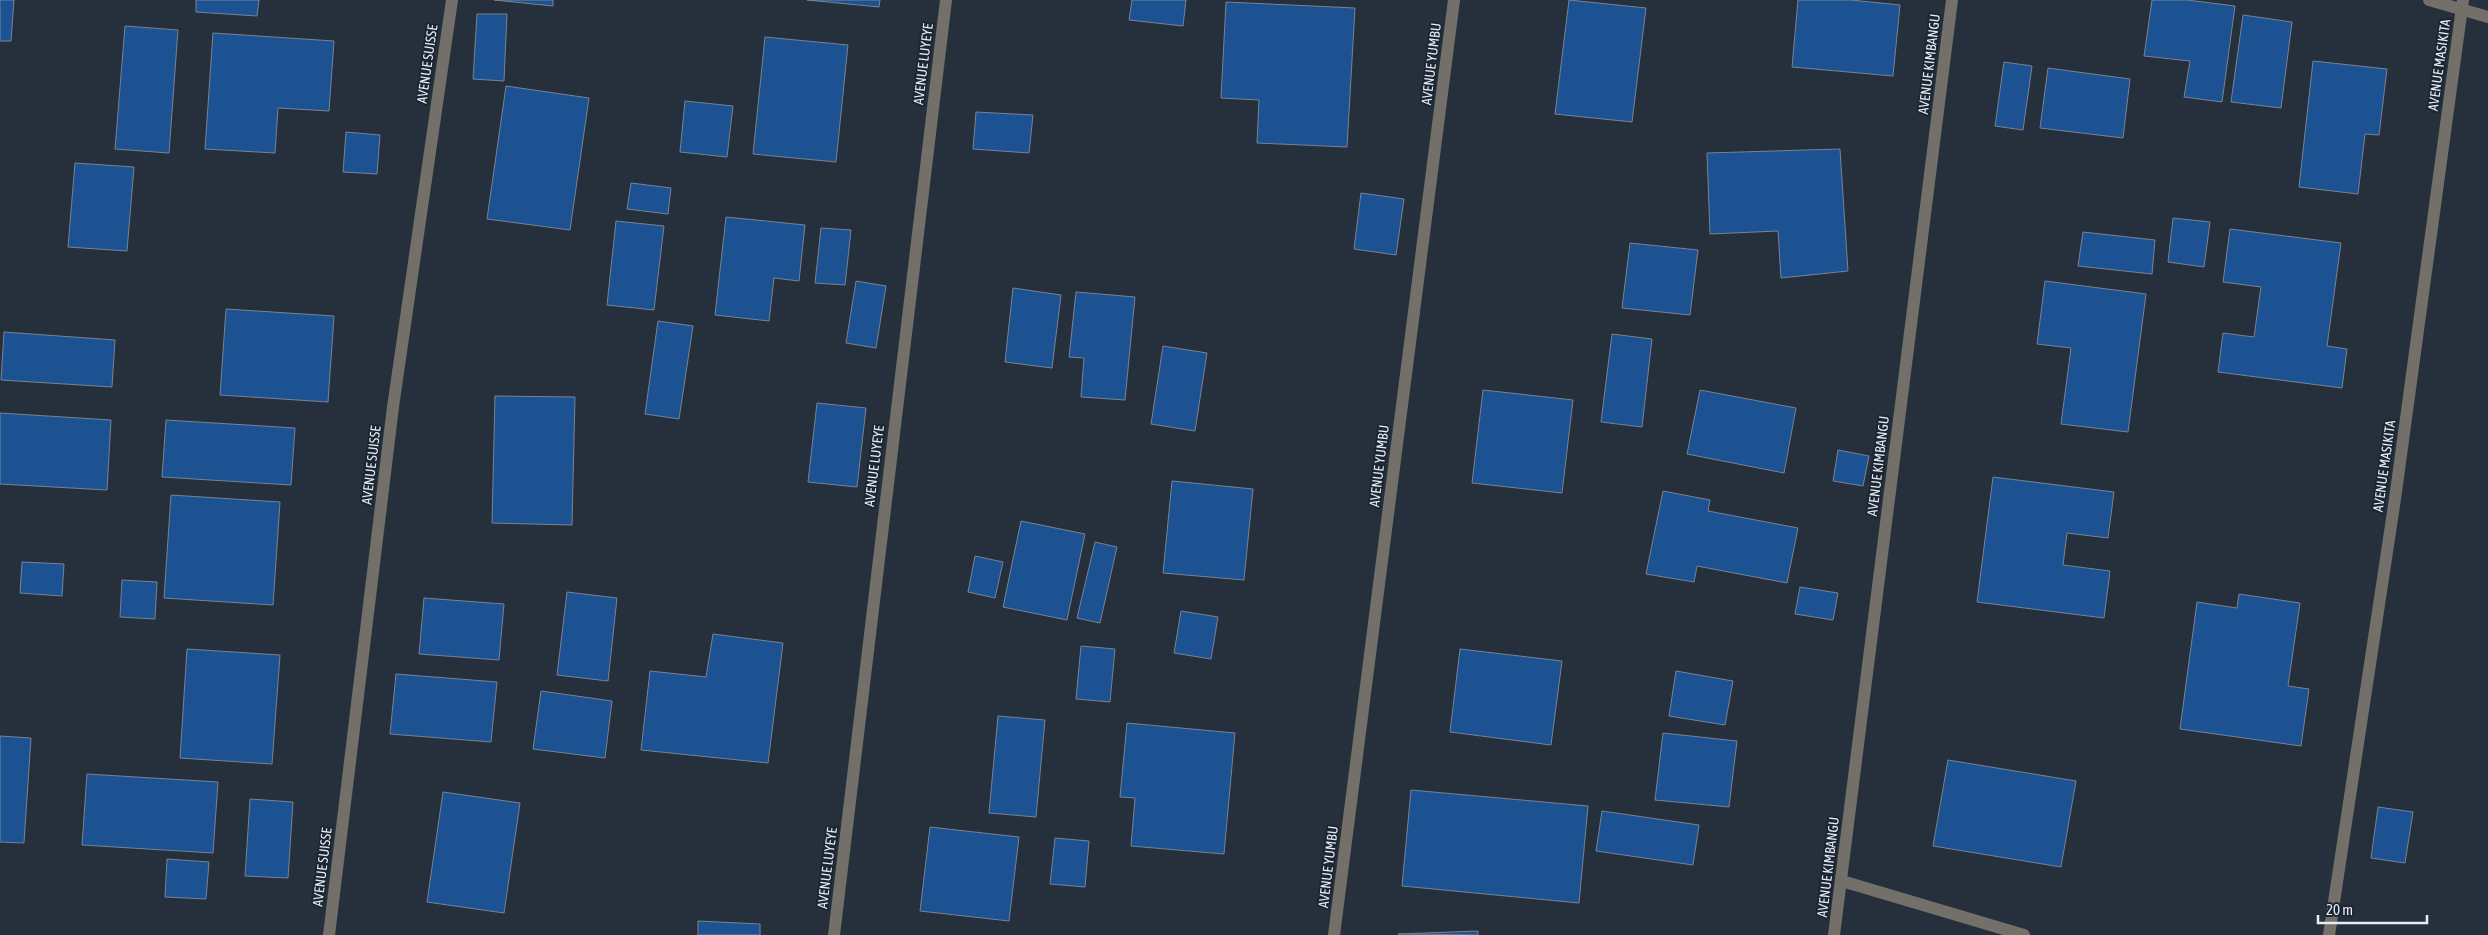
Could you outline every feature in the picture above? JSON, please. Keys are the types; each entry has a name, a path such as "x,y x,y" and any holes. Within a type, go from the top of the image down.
{"street":[{"name":"AVENUE SUISSE","path":"328,935 393,407 452,0"},
{"name":"AVENUE LUYEYE","path":"834,935 946,0"},
{"name":"AVENUE YUMBU","path":"1334,935 1454,0"},
{"name":"AVENUE KIMBANGU","path":"1834,935 1952,0"},
{"path":"2429,0 2463,5 2488,17"},
{"name":"AVENUE MASIKITA","path":"2329,935 2393,508 2463,5"},
{"path":"1842,880 2024,935"}],"building":[{"path":"0,0 14,0 11,41 0,41"},
{"path":"196,0 259,0 257,16 196,12"},
{"path":"494,0 553,0 553,6"},
{"path":"807,0 880,0 879,7"},
{"path":"1132,0 1186,0 1183,26 1129,20"},
{"path":"1569,0 1646,8 1632,122 1555,114"},
{"path":"1798,0 1851,0 1900,5 1893,76 1792,67"},
{"path":"2152,0 2187,0 2235,6 2222,102 2184,97 2190,61 2144,56"},
{"path":"1226,2 1355,8 1347,147 1257,143 1259,100 1221,98"},
{"path":"477,14 507,14 504,81 473,79"},
{"path":"2243,15 2292,22 2281,108 2231,102"},
{"path":"125,26 178,30 169,153 115,149"},
{"path":"213,33 334,41 329,111 278,108 275,153 205,149"},
{"path":"765,37 848,45 836,162 753,154"},
{"path":"2313,61 2387,69 2379,135 2365,134 2358,194 2299,187"},
{"path":"2004,62 2032,66 2023,130 1995,126"},
{"path":"2048,68 2130,79 2123,138 2040,128"},
{"path":"506,86 589,98 570,230 487,219"},
{"path":"685,101 733,106 727,157 680,152"},
{"path":"976,112 1033,115 1029,153 973,149"},
{"path":"346,132 380,135 377,174 343,172"},
{"path":"1840,149 1848,271 1781,278 1778,231 1710,234 1707,153"},
{"path":"75,163 134,167 127,251 68,247"},
{"path":"631,183 671,188 668,214 627,209"},
{"path":"1361,193 1404,199 1396,255 1354,249"},
{"path":"726,217 805,225 799,281 774,278 769,321 715,315"},
{"path":"2173,218 2210,222 2204,267 2168,262"},
{"path":"616,221 664,226 654,310 607,305"},
{"path":"821,228 851,230 845,285 815,283"},
{"path":"2230,229 2341,243 2327,346 2347,349 2342,388 2218,372 2223,333 2254,337 2261,287 2223,282"},
{"path":"2083,232 2155,240 2152,274 2078,266"},
{"path":"1630,243 1698,250 1690,315 1622,308"},
{"path":"856,281 886,286 876,348 846,343"},
{"path":"2045,281 2146,294 2128,432 2061,424 2071,348 2037,344"},
{"path":"1013,288 1061,295 1052,368 1005,362"},
{"path":"1076,292 1135,297 1125,400 1081,397 1084,358 1069,357"},
{"path":"226,309 334,316 328,402 220,395"},
{"path":"658,321 693,326 679,419 645,414"},
{"path":"4,332 115,340 112,387 1,380"},
{"path":"1612,334 1652,339 1642,427 1601,422"},
{"path":"1163,346 1207,353 1195,431 1151,424"},
{"path":"1483,390 1573,400 1562,493 1472,483"},
{"path":"1700,390 1796,408 1784,473 1687,454"},
{"path":"495,396 575,397 572,525 492,523"},
{"path":"817,403 866,408 857,487 808,482"},
{"path":"0,413 111,420 107,490 0,484"},
{"path":"166,420 295,428 291,485 162,477"},
{"path":"1838,450 1869,456 1863,486 1833,481"},
{"path":"1993,477 2114,492 2108,538 2067,533 2063,565 2110,571 2104,618 1977,602"},
{"path":"1172,481 1253,489 1244,580 1163,573"},
{"path":"1663,491 1710,500 1708,511 1798,528 1787,583 1697,566 1694,582 1646,574"},
{"path":"171,495 280,502 273,605 164,598"},
{"path":"1021,521 1085,534 1067,620 1003,607"},
{"path":"1095,542 1117,547 1100,623 1077,618"},
{"path":"975,556 1003,562 995,598 968,592"},
{"path":"22,562 64,564 62,596 20,593"},
{"path":"122,580 157,582 155,619 120,617"},
{"path":"1800,587 1838,593 1833,620 1795,614"},
{"path":"567,592 617,598 608,681 557,675"},
{"path":"2239,594 2300,603 2288,686 2309,689 2301,746 2180,729 2197,602 2237,608"},
{"path":"424,598 504,604 499,660 419,654"},
{"path":"1181,611 1218,617 1211,659 1174,653"},
{"path":"713,634 783,643 768,763 641,750 650,671 706,677"},
{"path":"1081,646 1115,649 1110,702 1076,699"},
{"path":"187,649 280,655 272,764 180,758"},
{"path":"1460,649 1562,661 1551,745 1450,732"},
{"path":"1676,671 1733,681 1725,725 1669,716"},
{"path":"396,674 497,682 491,742 390,734"},
{"path":"541,691 612,701 605,758 533,749"},
{"path":"998,716 1045,720 1036,817 989,813"},
{"path":"1127,723 1235,733 1224,854 1131,846 1135,798 1120,797"},
{"path":"1663,733 1737,741 1729,807 1655,800"},
{"path":"0,736 31,738 24,843 0,842"},
{"path":"1948,760 2076,781 2061,867 1933,846"},
{"path":"87,774 218,782 213,853 82,845"},
{"path":"1411,790 1588,806 1579,903 1402,886"},
{"path":"443,792 520,803 504,913 427,902"},
{"path":"250,799 293,802 288,878 245,876"},
{"path":"2378,807 2413,812 2405,863 2371,858"},
{"path":"1602,811 1699,825 1693,865 1596,851"},
{"path":"930,827 1019,837 1009,921 920,911"},
{"path":"1055,838 1089,841 1085,887 1050,884"},
{"path":"167,859 209,862 206,899 165,897"},
{"path":"698,921 760,924 760,935 698,935"},
{"path":"1478,931 1478,935 1398,934"}]}
